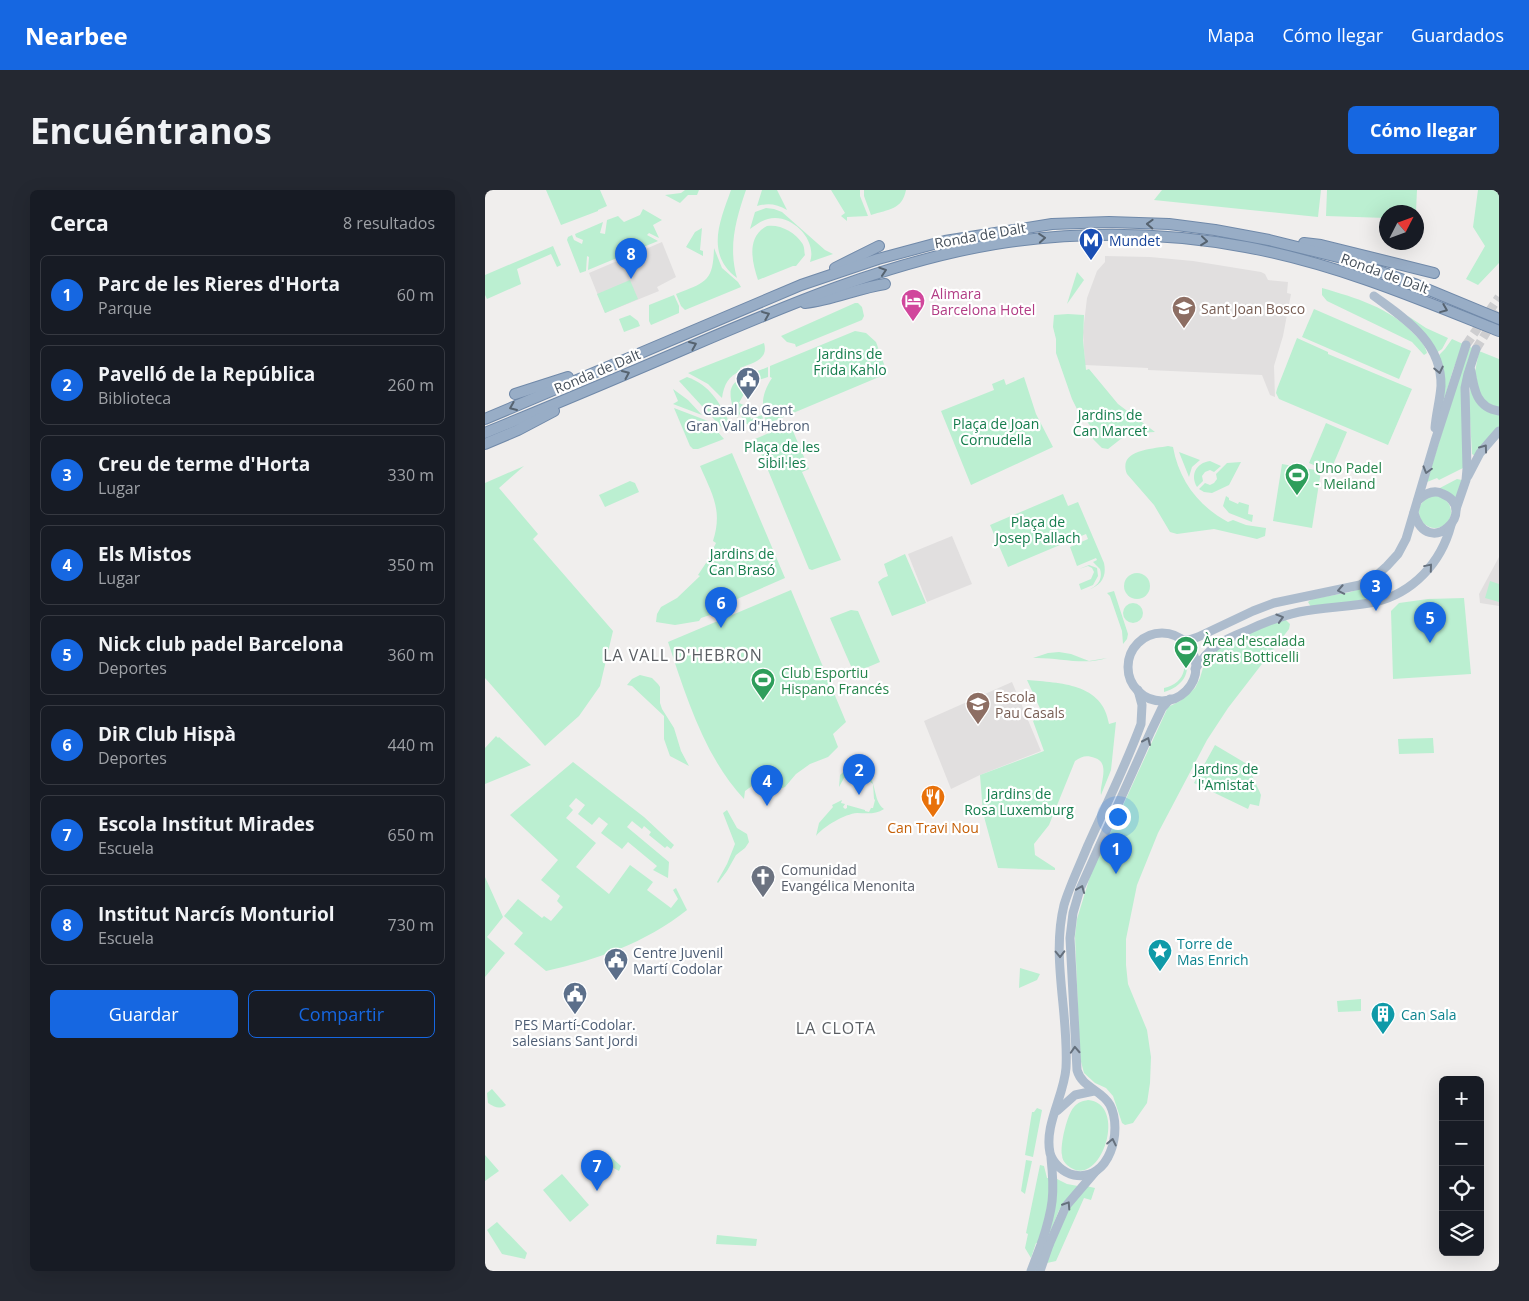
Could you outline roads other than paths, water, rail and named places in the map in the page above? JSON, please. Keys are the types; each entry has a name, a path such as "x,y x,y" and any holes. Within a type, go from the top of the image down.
{"highway":[{"name":"Ronda de Dalt","path":"485,419 801,285 878,259 945,241 1052,224 1109,222 1169,224 1265,239 1346,259 1423,287 1499,319"},
{"name":"Ronda de Dalt","path":"485,433 789,305 870,275 951,253 995,244 1037,239 1073,236 1171,237 1275,253 1347,273 1499,331"},
{"path":"1265,239 1321,245 1434,273"},
{"path":"801,285 879,246"},
{"path":"789,305 817,302 885,284"},
{"path":"515,394 614,363"},
{"path":"485,444 518,430 604,384"}],"main road":[{"path":"1374,296 1416,328 1434,354 1439,369 1441,385 1435,441"},
{"path":"1181,640 1195,638 1274,603 1342,590 1367,582 1383,570 1398,554 1406,539 1435,441 1467,345"},
{"path":"1466,480 1468,451 1465,388 1476,349"},
{"path":"1471,364 1474,387 1480,402 1491,410 1499,411"},
{"path":"1195,669 1213,647 1276,618 1313,610 1373,602 1398,594 1412,585 1431,566 1446,542 1466,480 1480,453 1499,431"},
{"path":"1418,500 1428,493 1439,492 1449,498 1456,509"},
{"path":"1414,513 1420,526 1429,532 1440,532 1451,525"},
{"path":"1031,1271 1046,1243 1066,1206 1095,1172 1102,1167 1111,1151 1115,1121 1109,1104 1102,1096 1081,1080 1077,1073 1069,946 1073,913 1080,890 1151,730 1162,708 1171,699 1187,690 1193,680 1195,669 1192,651 1173,635 1159,633 1147,636 1137,643 1130,656 1128,670 1143,704 1141,724 1069,889 1063,914 1060,933 1060,960 1066,1069 1051,1133 1050,1152 1053,1196 1046,1243 1040,1271"},
{"path":"1137,690 1153,699 1171,699"},
{"path":"1056,1112 1075,1095 1094,1091"},
{"path":"1050,1152 1055,1162 1067,1172 1082,1176 1095,1172"}],"tunnel":[{"path":"1466,345 1499,297"},
{"path":"1476,349 1499,312"}],"place":[{"name":"Mundet","path":"1091,261"},
{"name":"Institut Narcís Monturiol","path":"631,279"},
{"name":"Alimara Barcelona Hotel","path":"913,322"},
{"name":"Sant Joan Bosco","path":"1184,329"},
{"name":"Casal de Gent Gran Vall d'Hebron","path":"748,400"},
{"name":"Uno Padel - Meiland","path":"1297,496"},
{"name":"Creu de terme d'Horta","path":"1376,611"},
{"name":"DiR Club Hispà","path":"721,628"},
{"name":"Nick club padel Barcelona","path":"1430,643"},
{"name":"Àrea d'escalada gratis Botticelli","path":"1186,669"},
{"name":"Club Esportiu Hispano Francés","path":"763,701"},
{"name":"Escola Pau Casals","path":"978,725"},
{"name":"Pavelló de la República","path":"859,795"},
{"name":"Els Mistos","path":"767,806"},
{"name":"Can Travi Nou","path":"933,818"},
{"name":"Parc de les Rieres d'Horta","path":"1116,874"},
{"name":"Comunidad Evangélica Menonita","path":"763,898"},
{"name":"Torre de Mas Enrich","path":"1160,972"},
{"name":"Centre Juvenil Martí Codolar","path":"616,981"},
{"name":"PES Martí-Codolar. salesians Sant Jordi","path":"575,1015"},
{"name":"Can Sala","path":"1383,1035"},
{"name":"Escola Institut Mirades","path":"597,1191"}],"district":[{"name":"LA VALL D'HEBRON","path":"683,655"},
{"name":"LA CLOTA","path":"836,1028"}],"park label":[{"name":"Jardins de Frida Kahlo","path":"850,362"},
{"name":"Jardins de Can Marcet","path":"1110,422"},
{"name":"Plaça de Joan Cornudella","path":"996,432"},
{"name":"Plaça de les Sibil·les","path":"782,454"},
{"name":"Plaça de Josep Pallach","path":"1038,530"},
{"name":"Jardins de Can Brasó","path":"742,562"},
{"name":"Jardins de l'Amistat","path":"1226,776"},
{"name":"Jardins de Rosa Luxemburg","path":"1019,802"}]}
